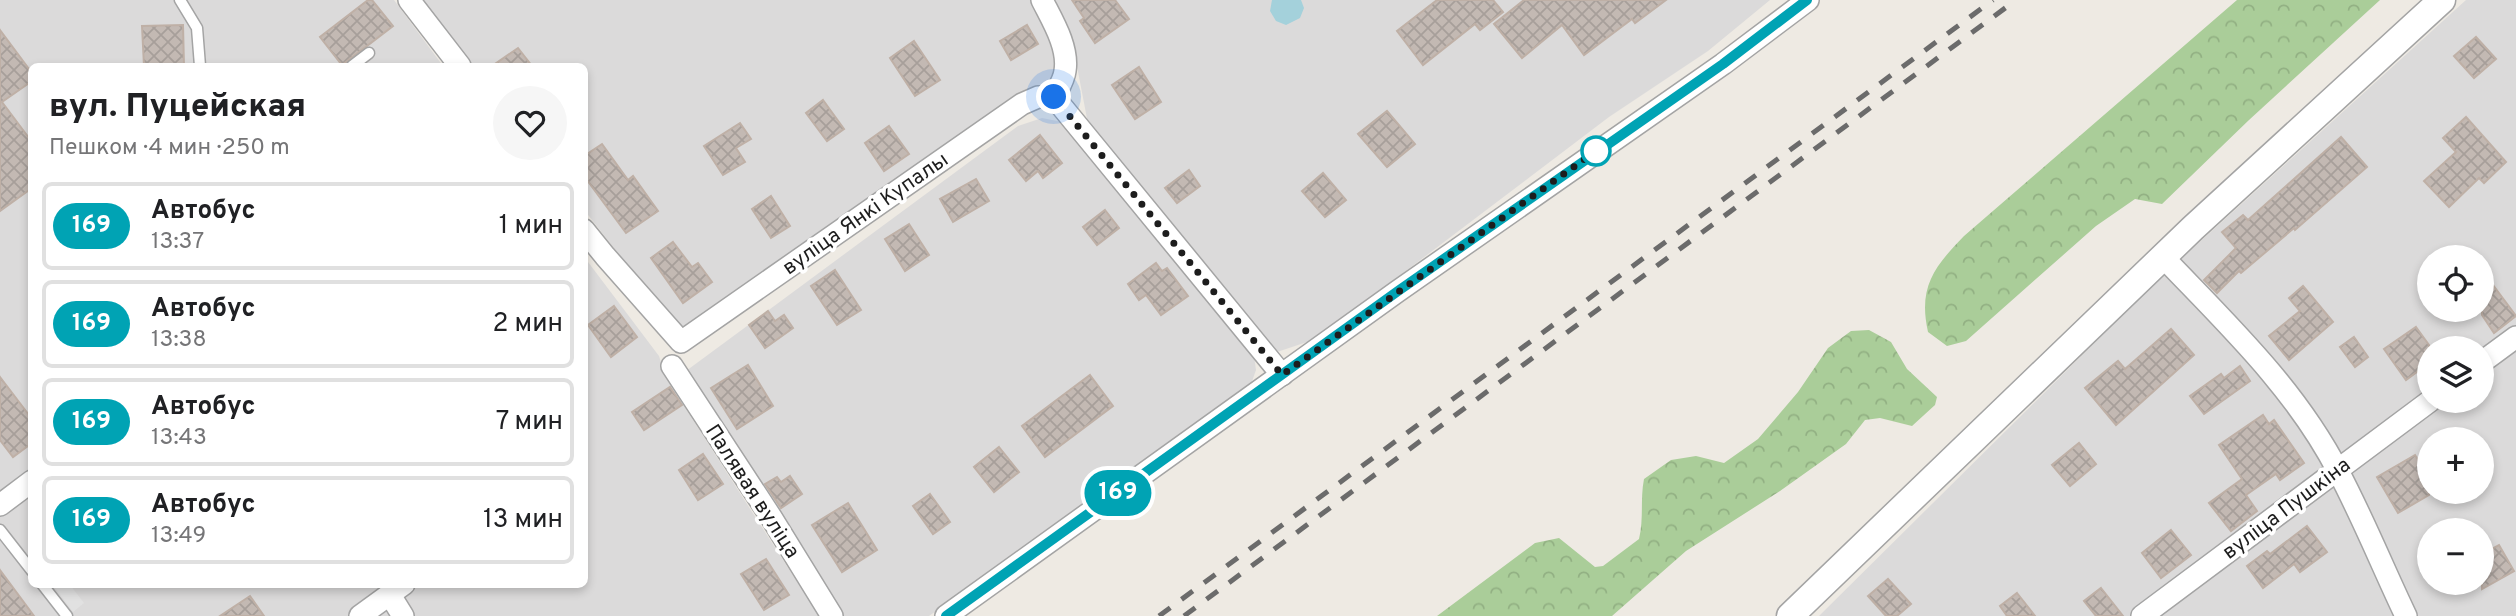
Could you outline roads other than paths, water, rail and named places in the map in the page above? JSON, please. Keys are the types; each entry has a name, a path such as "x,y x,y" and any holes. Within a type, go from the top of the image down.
{"street":[{"path":"409,0 458,63"},
{"path":"1042,0 1065,58 1065,72 1054,97 1282,375"},
{"path":"946,616 1586,158 1723,64 1808,0"},
{"path":"1790,616 2163,257 2442,0"},
{"name":"вуліца Янкі Купалы","path":"588,235 681,342 1021,104 1038,97 1054,97"},
{"path":"2163,257 2264,361 2304,416 2338,470 2406,616"},
{"path":"2494,353 2516,337"},
{"name":"Палявая вуліца","path":"672,366 832,616"},
{"name":"вуліца Пушкіна","path":"2142,616 2417,411"},
{"path":"0,505 28,484"},
{"path":"360,616 397,590 403,616"}],"lane":[{"path":"180,0 197,28 200,63"},
{"path":"356,63 369,53"},
{"path":"0,530 28,566"},
{"path":"45,588 67,616"}],"water":[{"path":"1272,0 1301,0 1304,8 1300,18 1286,25 1276,21 1270,11"}],"railway":[{"path":"1159,616 1993,0"},
{"path":"1184,616 2016,0"}]}
